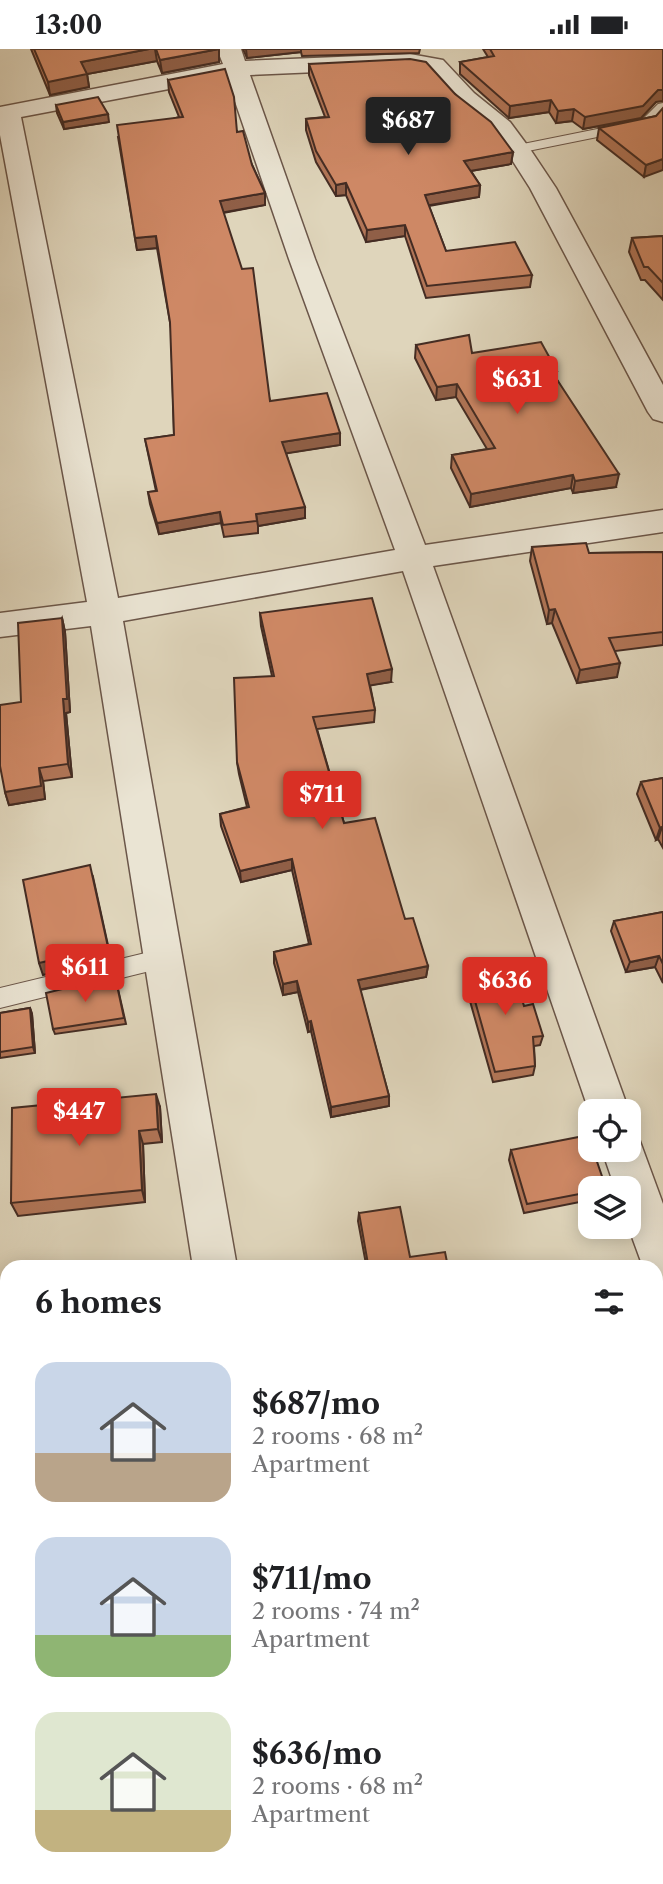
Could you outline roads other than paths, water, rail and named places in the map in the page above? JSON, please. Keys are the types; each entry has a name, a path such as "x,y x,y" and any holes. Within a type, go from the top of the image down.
{"street":[{"path":"232,59 298,247 414,558 605,1099"},
{"path":"214,1260 105,612 8,112 232,59 421,61 435,65 465,98 501,127 518,149 543,188 663,412"},
{"path":"0,625 105,612 414,558 663,521"},
{"path":"627,1162 662,1260"}],"lane":[{"path":"518,149 647,123 663,107"},
{"path":"0,998 162,959"}]}
